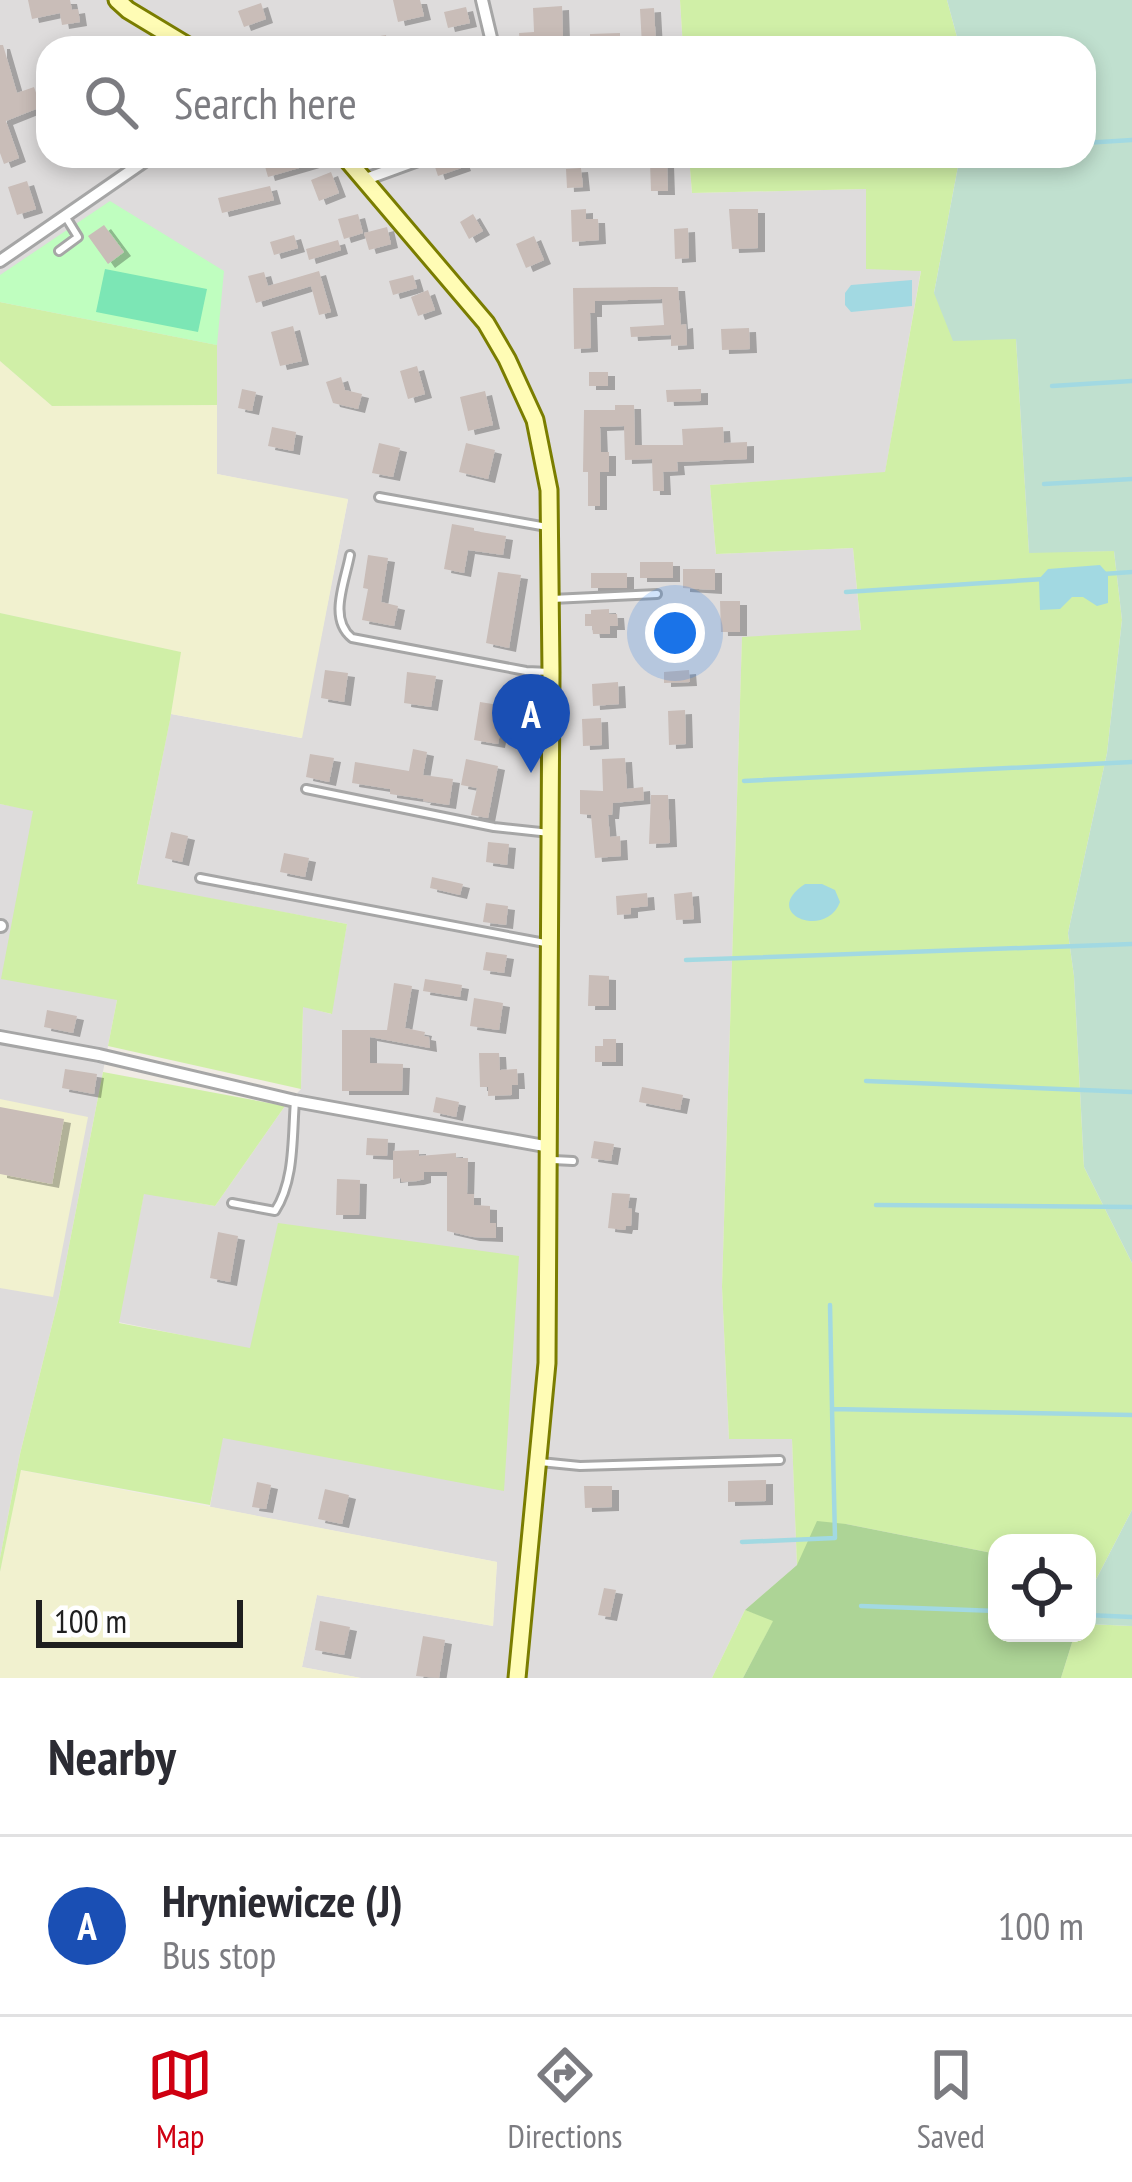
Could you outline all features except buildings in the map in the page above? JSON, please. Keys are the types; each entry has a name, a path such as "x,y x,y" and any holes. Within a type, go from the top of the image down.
{"street":[{"path":"117,0 176,36"},
{"path":"482,0 488,36"},
{"path":"0,261 135,168"},
{"path":"355,168 486,323 535,420 549,490 546,1392 517,1678"},
{"path":"366,179 396,168"},
{"path":"0,1037 550,1154"}],"lane":[{"path":"59,251 78,237 65,216"},
{"path":"379,497 551,527"},
{"path":"350,556 338,618 352,638 551,673"},
{"path":"552,599 657,594"},
{"path":"307,790 494,827 550,832"},
{"path":"200,878 550,944"},
{"path":"232,1203 275,1211 283,1200 295,1101"},
{"path":"550,1154 573,1161"},
{"path":"537,1462 580,1466 780,1460"}],"shaded area":[{"path":"0,0 680,0 682,36 36,36 36,168 690,168 692,193 866,189 921,270 885,473 710,485 716,554 853,548 861,631 742,638 722,1287 729,1439 792,1438 797,1565 745,1610 712,1678 361,1678 302,1667 317,1595 493,1626 497,1562 210,1507 222,1438 250,1349 118,1322 144,1193 215,1206 301,1089 303,1006 331,1014 347,924 137,885 171,714 301,738 348,500 217,474 216,345 0,302"},
{"path":"0,804 34,810 117,1000 59,1297 0,1558"}],"green space":[{"path":"680,0 947,0 957,36 682,36"},
{"path":"947,0 1132,0 1132,1263 1084,1167 1068,933 1107,753 1122,620 1114,551 1029,553 1016,339 953,341 934,293 958,168 1096,168 1096,36 957,36"},
{"path":"690,168 958,168 934,293 1016,339 1029,552 1114,551 1122,620 1107,753 1068,933 1084,1167 1132,1263 1132,1510 1096,1580 1096,1534 988,1534 988,1552 846,1524 797,1565 792,1439 729,1439 722,1287 742,637 861,630 853,548 716,554 710,485 885,472 921,271 866,269 866,189 692,193"},
{"path":"110,201 224,271 217,345 0,302 0,275"},
{"path":"105,269 207,289 198,332 96,312"},
{"path":"0,302 217,345 217,405 52,406 0,361"},
{"path":"0,361 52,406 217,405 217,474 348,499 302,738 171,714 180,652 0,613"},
{"path":"0,613 181,652 137,884 347,924 332,1014 303,1007 301,1089 108,1046 117,1000 1,979 33,811 0,804"},
{"path":"103,1072 285,1106 215,1206 144,1194 119,1323 250,1348 278,1223 519,1256 504,1491 223,1438 210,1505 21,1470 0,1572 20,1454 59,1297"},
{"path":"0,1099 88,1117 53,1297 0,1288"},
{"path":"20,1470 497,1562 493,1626 317,1595 302,1667 361,1678 0,1678 0,1572"},
{"path":"1132,1510 1132,1626 1096,1624 1096,1580"},
{"path":"817,1521 988,1552 988,1642 1072,1642 1061,1678 743,1678 773,1621 745,1610 797,1565"},
{"path":"745,1610 774,1620 743,1678 712,1678"},
{"path":"1096,1624 1132,1626 1132,1678 1061,1678 1072,1642 1096,1642"}],"water":[{"path":"912,280 912,306 851,312 845,305 851,285"},
{"path":"1100,565 1108,574 1108,603 1097,606 1083,597 1072,597 1060,609 1040,610 1039,579 1048,569"},
{"path":"805,884 835,890 840,902 833,913 811,921 792,913 793,895"}],"waterway":[{"path":"1096,142 1132,140"},
{"path":"1052,386 1132,381"},
{"path":"1044,484 1132,479"},
{"path":"1103,574 1132,572"},
{"path":"846,592 1044,579"},
{"path":"744,781 1132,762"},
{"path":"686,960 1132,944"},
{"path":"866,1081 1132,1092"},
{"path":"876,1205 1132,1207"},
{"path":"830,1305 832,1408"},
{"path":"742,1542 835,1538 832,1409 1132,1415"},
{"path":"861,1606 988,1611"},
{"path":"1096,1615 1132,1617"}],"place":[{"name":"Hryniewicze (J)","path":"531,773"}]}
